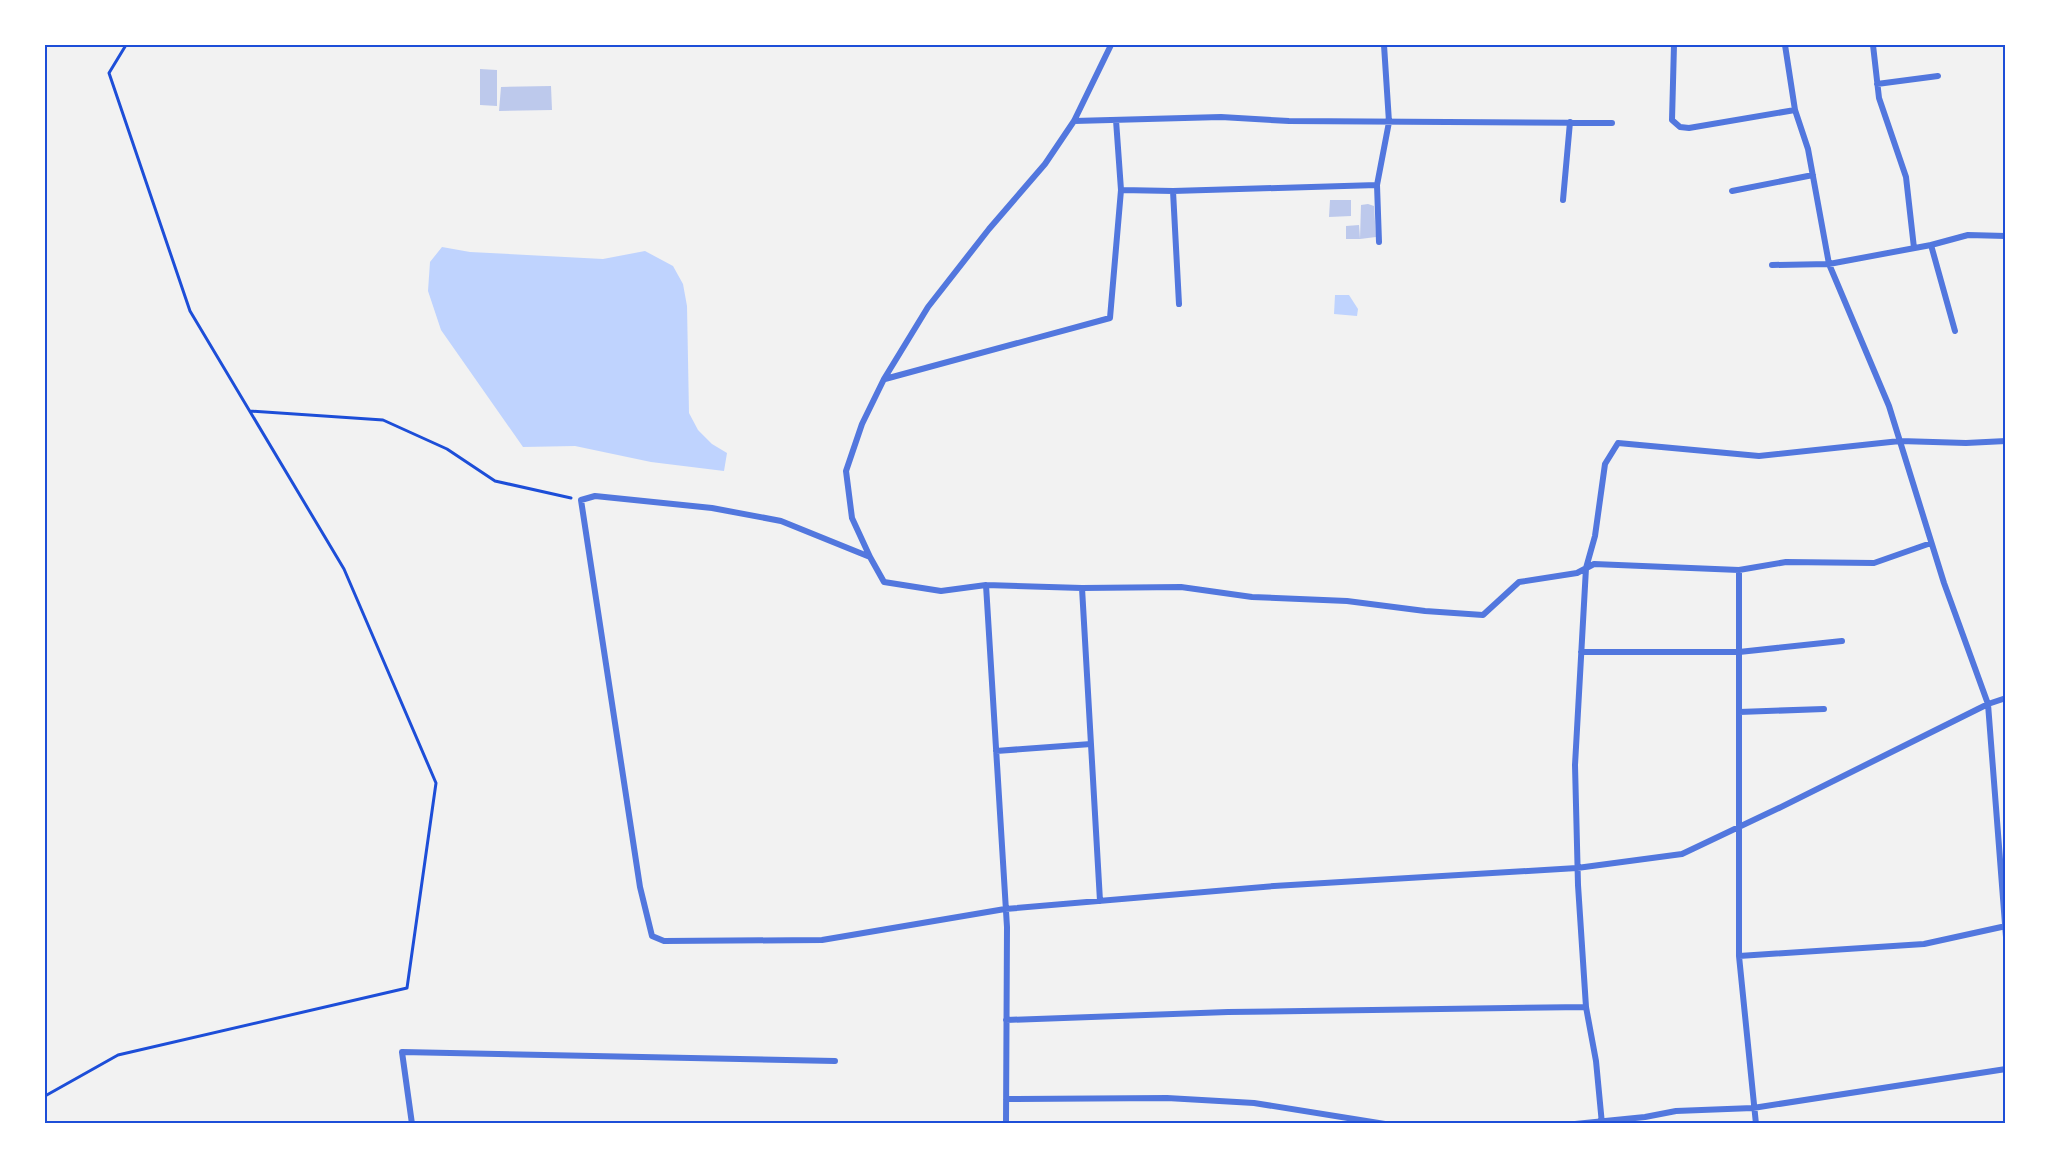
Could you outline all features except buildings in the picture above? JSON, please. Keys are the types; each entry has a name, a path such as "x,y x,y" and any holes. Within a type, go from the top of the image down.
{"street":[{"path":"1111,45 1074,122 1045,164 988,229 928,307 884,379 862,424 846,471 852,518 884,582 941,591 986,585 1082,588 1181,587 1252,597 1347,601 1425,611 1483,615 1518,582 1577,573 1594,564 1739,570 1786,562 1874,563 1931,543"},
{"path":"1379,242 1377,185 1389,122 1384,45"},
{"path":"1674,45 1672,120 1680,127 1689,128 1751,119 1795,110"},
{"path":"1785,45 1795,110 1808,149 1829,264 1889,406 1931,543 1988,704 2006,937"},
{"path":"1873,45 1879,98 1906,177 1914,248"},
{"path":"1877,84 1938,76"},
{"path":"1074,122 1221,117 1290,121 1612,123"},
{"path":"884,379 1110,318 1121,190 1116,120"},
{"path":"1563,200 1570,122"},
{"path":"1732,191 1813,175"},
{"path":"1121,190 1173,191 1377,185"},
{"path":"1173,191 1179,304"},
{"path":"1772,265 1829,264 1931,245 1968,235 2006,236"},
{"path":"1931,245 1955,331"},
{"path":"1602,1123 1596,1061 1586,1007 1577,868 1575,765 1586,568 1595,536 1605,464 1618,443 1759,456 1900,441 1966,443 2006,441"},
{"path":"870,557 781,520 712,508 595,496 581,500 640,887 652,936 664,941 822,940 1005,909 1274,886 1577,868 1682,854 1988,704 2006,698"},
{"path":"1739,570 1739,956 1756,1124"},
{"path":"986,585 1005,909 1006,1124"},
{"path":"1082,588 1100,901"},
{"path":"1581,652 1739,650 1842,641"},
{"path":"1738,712 1824,709"},
{"path":"996,751 1091,744"},
{"path":"1739,956 1924,944 2006,927"},
{"path":"1006,1020 1228,1012 1586,1007"},
{"path":"412,1124 402,1052 835,1061"},
{"path":"1575,1124 1602,1123 1676,1111 1754,1106 2006,1069"},
{"path":"1006,1099 1167,1098 1254,1103 1385,1124"}],"path":[{"path":"45,1096 118,1055 407,988 436,783 344,569 190,311 109,73 126,45"},
{"path":"250,411 383,420 447,449 495,481 581,500"}],"water":[{"path":"442,247 470,252 603,259 645,251 673,266 683,284 687,306 689,413 698,430 712,444 727,453 724,471 651,462 575,446 523,447 441,330 428,291 430,262"},
{"path":"1335,295 1349,295 1358,309 1357,316 1334,314"}]}
